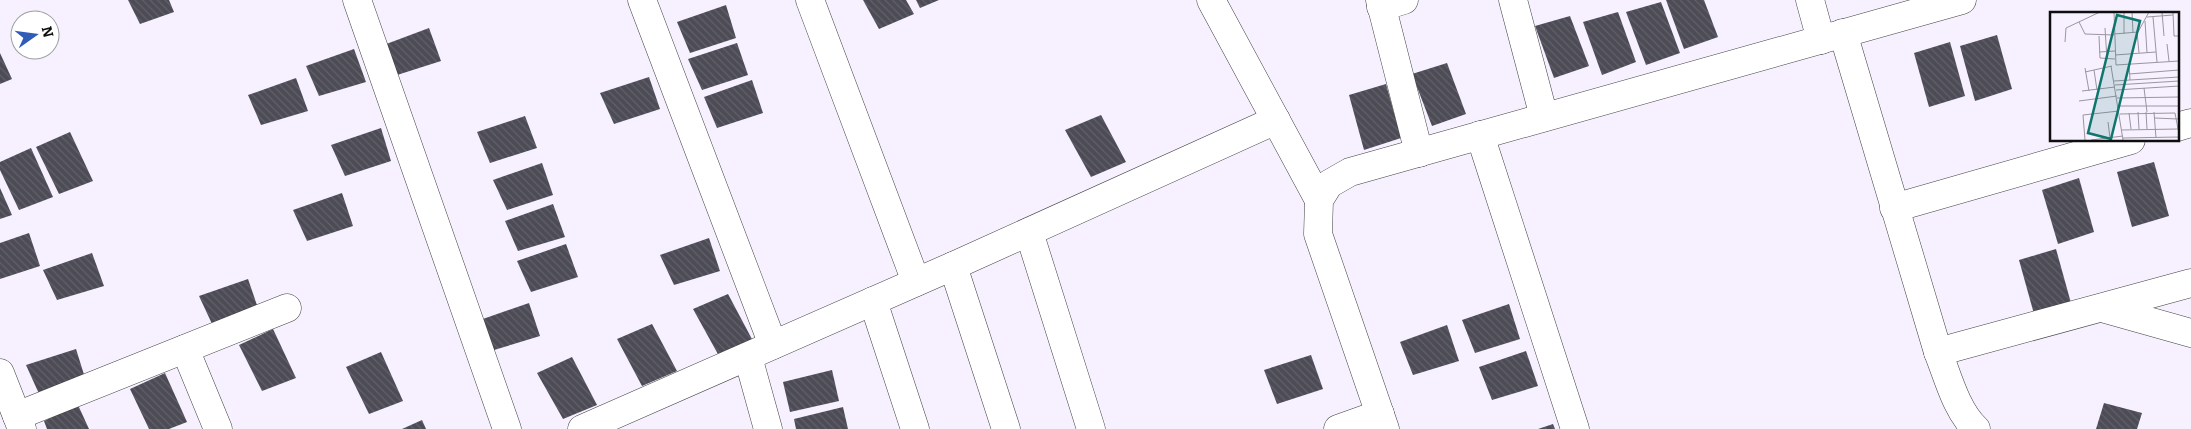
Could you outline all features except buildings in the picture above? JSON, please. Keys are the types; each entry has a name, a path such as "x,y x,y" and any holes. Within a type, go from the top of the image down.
{"street":[{"path":"357,0 507,429"},
{"path":"642,0 773,345"},
{"path":"810,0 916,282"},
{"path":"1211,0 1319,200 1318,234 1383,422 1338,429"},
{"path":"1513,0 1544,117"},
{"path":"1810,0 1832,36 1894,208 1938,352 1967,427"},
{"path":"1319,200 1329,184 1350,172 1962,0"},
{"path":"1388,2 1419,153"},
{"path":"582,429 612,423 748,356 1276,120"},
{"path":"2178,127 2191,123"},
{"path":"1480,135 1575,429"},
{"path":"1894,208 2128,141"},
{"path":"1029,232 1091,429"},
{"path":"953,266 1006,429"},
{"path":"1938,352 2191,283"},
{"path":"873,301 915,429"},
{"path":"0,373 20,422 185,349 287,308"},
{"path":"2102,308 2191,333"},
{"path":"185,349 218,429"},
{"path":"748,356 768,429"}]}
